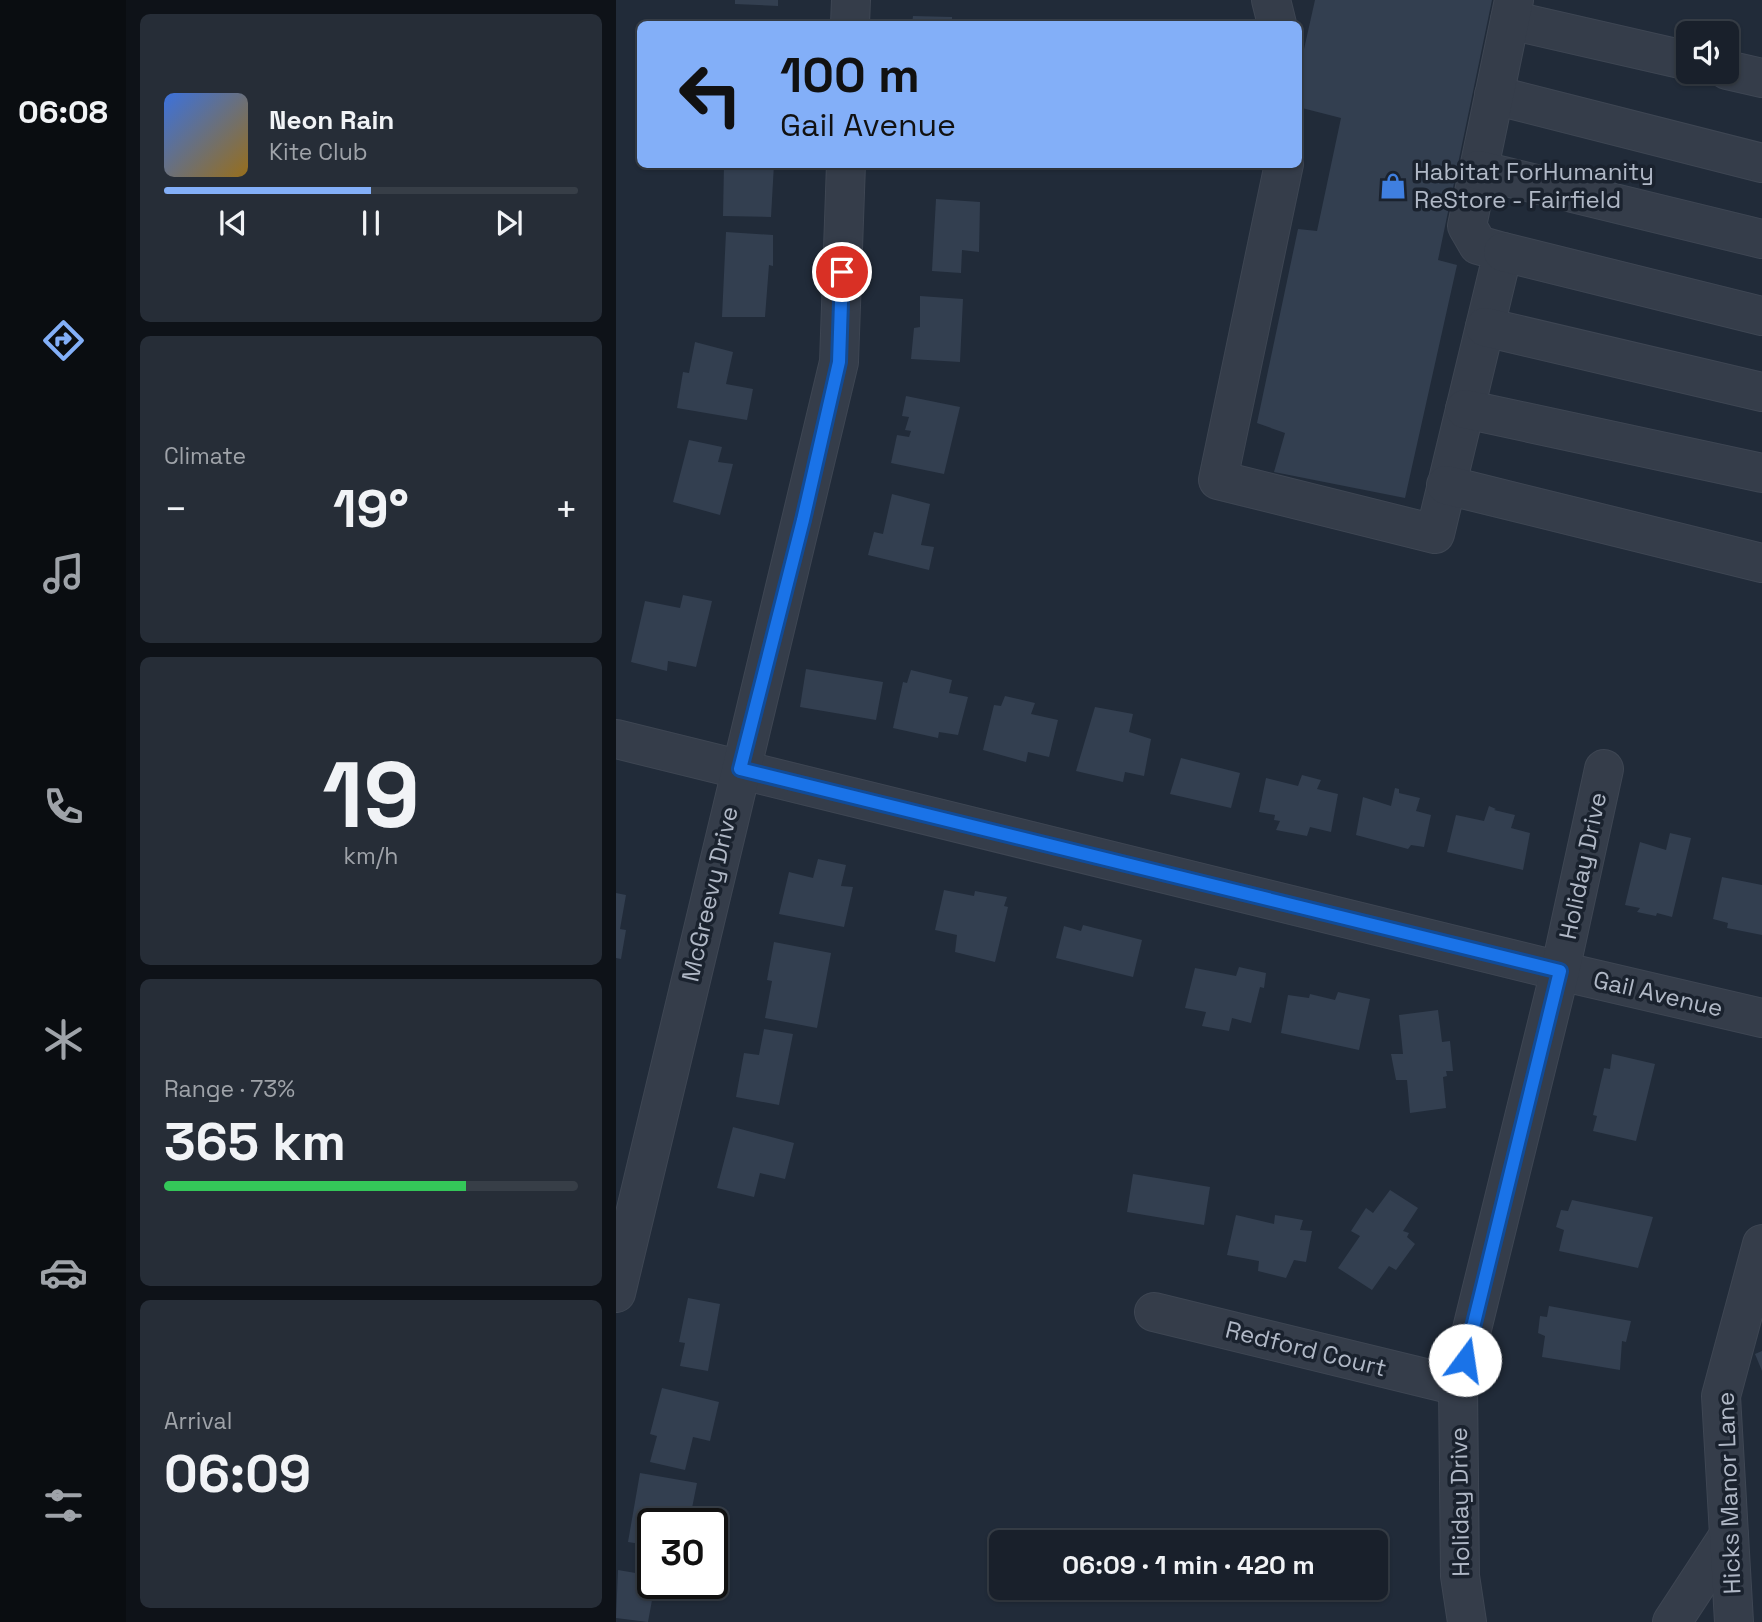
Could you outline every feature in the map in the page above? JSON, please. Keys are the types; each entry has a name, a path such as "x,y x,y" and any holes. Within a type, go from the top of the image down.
{"street":[{"path":"850,21 851,0"},
{"path":"1271,0 1276,21"},
{"path":"1676,57 1512,10 1467,226 1478,245 1762,316"},
{"path":"1739,73 1762,78"},
{"path":"1494,95 1762,163"},
{"name":"McGreevy Drive","path":"616,1293 839,362 846,168"},
{"path":"1283,168 1218,480 1435,534 1503,252"},
{"path":"1478,170 1762,239"},
{"path":"1485,327 1762,392"},
{"path":"1465,409 1762,472"},
{"path":"1446,485 1762,564"},
{"name":"Gail Avenue","path":"616,738 1560,971 1762,1017"},
{"name":"Holiday Drive","path":"1467,1622 1460,1576 1458,1386 1560,971 1604,769"},
{"name":"Hicks Manor Lane","path":"1734,1622 1721,1396 1762,1244"},
{"name":"Redford Court","path":"1154,1312 1458,1386"},
{"path":"1672,1622 1729,1535"}],"building":[{"path":"735,0 778,0 778,6 735,4"},
{"path":"1315,0 1492,0 1438,260 1457,265 1405,498 1274,472 1285,433 1257,423 1298,229 1317,231 1341,118 1302,108 1302,58"},
{"path":"913,16 952,17 952,21 912,21"},
{"path":"724,168 774,168 771,217 723,216"},
{"path":"936,199 980,202 979,252 962,250 961,273 932,271"},
{"path":"726,232 773,235 773,266 769,265 765,317 722,317"},
{"path":"920,296 963,299 960,362 911,359 914,328 920,327"},
{"path":"695,342 733,352 726,384 753,389 747,420 677,408 683,372 689,373"},
{"path":"906,396 960,407 944,474 891,463 897,435 909,437 911,431 905,430 909,417 902,416"},
{"path":"689,440 722,447 718,462 733,464 720,515 673,502"},
{"path":"892,494 930,504 921,545 934,547 929,570 868,555 874,532 883,534"},
{"path":"683,595 712,601 696,667 668,661 667,671 631,662 645,601 680,608"},
{"path":"806,669 883,682 876,720 800,707"},
{"path":"911,670 952,680 949,693 968,697 958,735 939,732 938,738 893,728 903,682 907,683"},
{"path":"1005,696 1035,703 1031,714 1058,720 1049,757 1028,752 1026,762 983,750 994,705 1001,706"},
{"path":"1095,707 1133,714 1129,732 1151,739 1144,776 1125,772 1123,782 1076,771"},
{"path":"1181,758 1240,773 1231,808 1170,794"},
{"path":"1302,775 1321,780 1317,789 1338,794 1331,832 1310,827 1307,836 1276,830 1280,821 1274,820 1275,815 1259,812 1266,778 1298,786"},
{"path":"1395,788 1399,789 1399,793 1420,798 1416,811 1431,815 1424,847 1411,845 1408,849 1356,835 1363,797 1391,806"},
{"path":"1489,806 1496,809 1494,810 1515,815 1511,828 1530,833 1523,870 1447,852 1456,815 1484,821"},
{"path":"1670,833 1691,838 1672,917 1637,912 1640,908 1625,905 1640,842 1666,850"},
{"path":"818,859 846,865 841,886 853,887 844,927 779,914 789,872 813,878"},
{"path":"1722,877 1762,885 1762,935 1727,928 1728,923 1713,919"},
{"path":"944,890 974,896 975,891 1007,897 1004,906 1008,907 995,962 955,952 957,935 935,930"},
{"path":"616,893 626,895 620,929 626,930 621,959 616,958"},
{"path":"1083,925 1142,940 1133,977 1056,958 1064,926 1081,931"},
{"path":"774,942 831,953 817,1028 765,1018 772,981 767,980"},
{"path":"1239,967 1266,973 1264,988 1260,987 1251,1023 1232,1018 1229,1031 1202,1026 1206,1012 1185,1008 1195,968 1236,976"},
{"path":"1338,992 1370,999 1359,1050 1281,1033 1288,995 1309,998 1310,994 1335,1000"},
{"path":"1438,1010 1442,1042 1450,1041 1453,1071 1446,1071 1447,1076 1443,1077 1446,1108 1410,1113 1407,1080 1396,1080 1391,1054 1403,1054 1399,1015"},
{"path":"764,1029 793,1034 779,1105 736,1097 744,1053 759,1055"},
{"path":"1612,1054 1655,1064 1636,1141 1593,1131 1597,1116 1593,1115 1604,1068 1610,1069"},
{"path":"733,1127 794,1143 785,1179 760,1173 754,1197 717,1188"},
{"path":"1133,1174 1210,1187 1204,1225 1127,1212"},
{"path":"1390,1190 1418,1208 1403,1231 1409,1233 1407,1237 1415,1244 1396,1270 1389,1266 1372,1290 1338,1268 1360,1236 1351,1231 1366,1208 1373,1213"},
{"path":"1572,1200 1653,1217 1638,1268 1559,1251 1564,1230 1556,1227 1561,1210 1568,1211"},
{"path":"1236,1215 1274,1224 1275,1215 1303,1220 1300,1230 1312,1231 1306,1262 1294,1260 1286,1278 1258,1271 1259,1261 1227,1255"},
{"path":"688,1298 720,1304 708,1371 680,1366 685,1343 679,1342"},
{"path":"1549,1306 1631,1321 1626,1342 1622,1341 1620,1370 1542,1357 1545,1336 1538,1333 1540,1316 1547,1317"},
{"path":"1762,1351 1762,1371 1755,1354"},
{"path":"662,1388 719,1402 710,1441 693,1437 685,1470 650,1462 657,1436 650,1434"},
{"path":"640,1473 697,1483 692,1508 637,1508 637,1543 628,1542"},
{"path":"618,1570 637,1573 637,1599 652,1599 648,1622 616,1618"}],"place":[{"name":"Habitat ForHumanity ReStore - Fairfield","path":"1393,186"}],"route":[{"path":"842,272 839,362 803,520 740,769 1560,971 1465,1360"}]}
